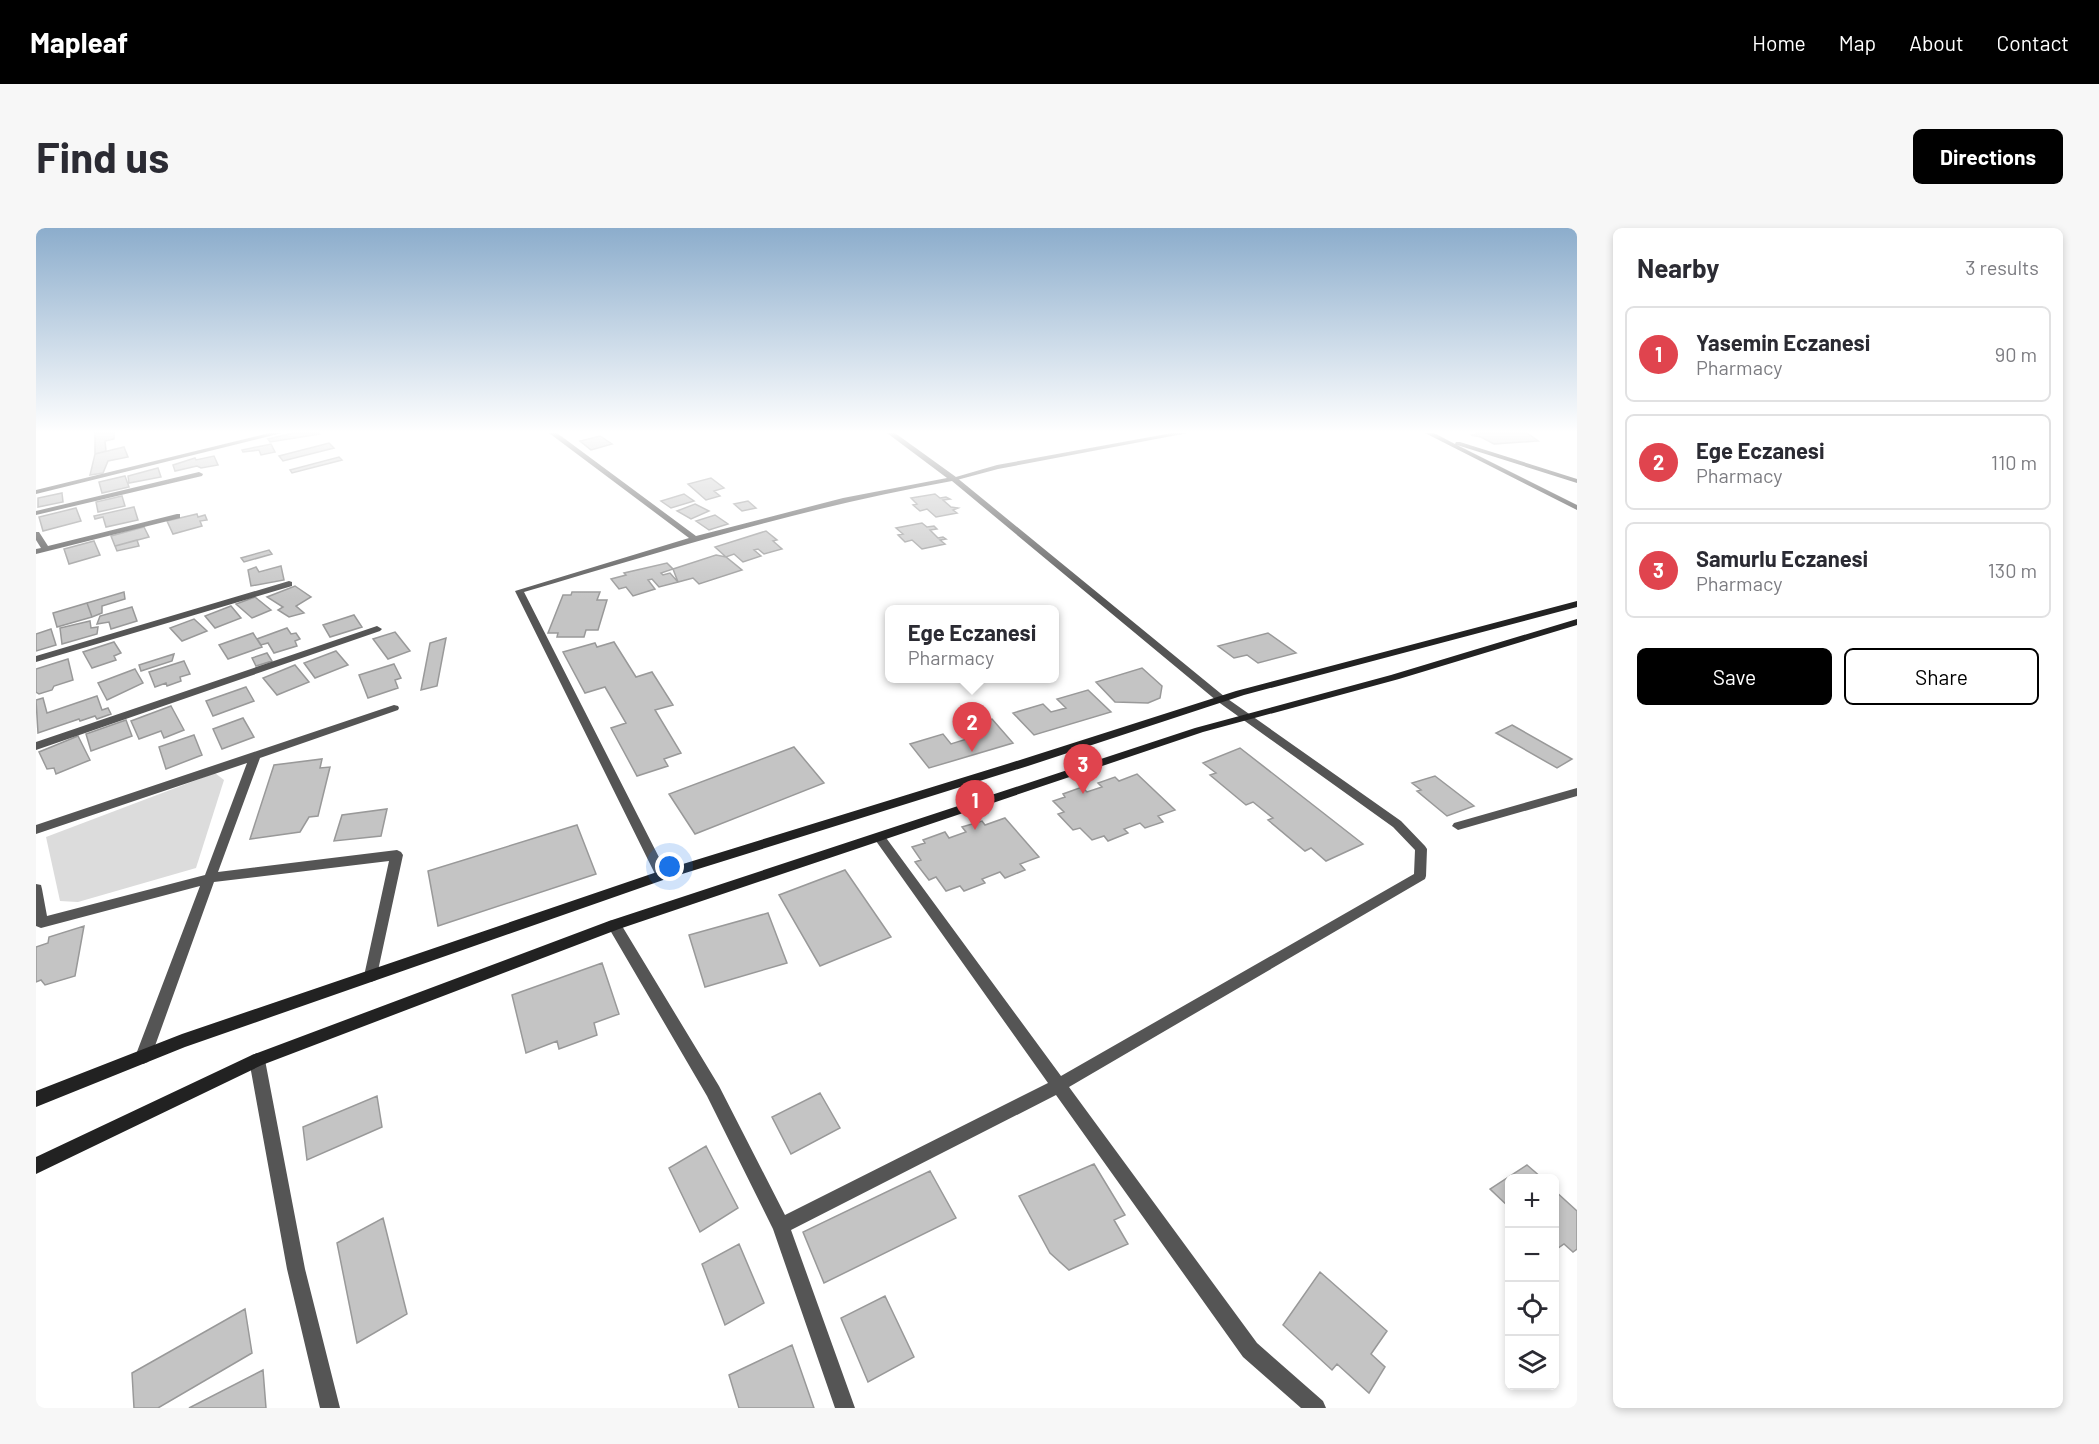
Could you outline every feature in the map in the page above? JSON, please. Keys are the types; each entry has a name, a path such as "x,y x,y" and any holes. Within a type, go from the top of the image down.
{"main road":[{"path":"1537,488 1577,508"},
{"path":"36,1099 143,1057 662,875 1024,763 1221,699 1577,604"},
{"path":"36,1166 257,1060 614,925 1199,730 1395,677 1577,622"}],"street":[{"path":"36,492 52,488"},
{"path":"36,513 140,488"},
{"path":"627,488 696,539"},
{"path":"662,875 519,591 696,539 895,488"},
{"path":"781,1226 1059,1085 1420,876 1421,849 1397,824 1245,718 963,488"},
{"path":"36,552 177,516"},
{"path":"36,534 45,549"},
{"path":"36,659 289,584"},
{"path":"36,746 377,629"},
{"path":"36,830 394,708"},
{"path":"143,1057 255,756"},
{"path":"1458,826 1577,792"},
{"path":"880,838 1250,1350 1316,1408"},
{"path":"36,889 41,923 210,878 397,855 371,976"},
{"path":"614,925 713,1091 781,1226 844,1408"},
{"path":"257,1060 296,1269 330,1408"}],"shaded area":[{"path":"215,773 224,780 196,868 78,902 60,901 46,837"}],"building":[{"path":"101,488 124,488 102,493"},
{"path":"693,488 724,488 714,491 720,496 706,500"},
{"path":"62,493 63,502 38,507 38,498"},
{"path":"684,494 694,501 671,508 661,501"},
{"path":"935,494 940,498 950,499 943,500 951,507 958,508 953,510 957,513 936,517 927,509 920,511 913,505 917,504 911,498"},
{"path":"122,496 125,506 98,512 96,502"},
{"path":"748,501 756,508 742,511 734,504"},
{"path":"695,504 709,511 691,519 677,511"},
{"path":"134,507 138,520 106,527 103,517 95,519 94,516"},
{"path":"76,508 81,521 43,531 39,517"},
{"path":"197,514 198,517 205,515 207,520 200,521 202,526 173,534 167,521"},
{"path":"715,515 728,524 709,530 696,521"},
{"path":"922,523 927,527 934,526 937,529 930,530 938,538 946,539 940,540 945,544 922,549 912,540 905,542 898,535 903,534 896,528"},
{"path":"144,527 149,537 115,546 111,536"},
{"path":"766,531 777,540 773,541 782,549 764,554 758,549 754,550 761,556 743,562 734,554 726,557 715,547"},
{"path":"137,540 139,546 117,551 115,546"},
{"path":"94,541 100,555 69,564 64,549"},
{"path":"269,550 272,554 244,562 241,558"},
{"path":"716,555 726,557 742,570 699,584 693,578 678,582 673,569"},
{"path":"667,563 673,569 661,573 663,575 670,573 678,582 659,587 652,579 648,580 655,589 633,596 626,587 619,589 611,579 626,575 624,573"},
{"path":"281,566 284,580 251,586 248,570 256,567 259,572"},
{"path":"295,586 311,597 296,606 304,613 289,617 278,610 283,607 267,597"},
{"path":"124,592 125,599 102,606 102,613 92,617 87,603"},
{"path":"572,592 600,592 597,600 607,600 598,630 586,630 584,637 557,637 558,633 548,633 563,595 571,595"},
{"path":"255,597 271,610 252,618 236,604"},
{"path":"87,603 92,617 57,627 53,613"},
{"path":"231,606 241,618 215,628 205,616"},
{"path":"132,607 137,621 111,629 109,622 97,624 100,616"},
{"path":"354,615 362,627 330,637 323,625"},
{"path":"194,619 207,631 182,641 170,628"},
{"path":"90,621 91,628 98,627 97,634 62,644 60,628"},
{"path":"287,628 291,634 296,633 300,639 295,641 297,646 274,653 268,643 261,645 257,639"},
{"path":"51,629 56,645 36,651 36,634"},
{"path":"395,632 410,651 388,659 373,639"},
{"path":"253,633 262,647 228,659 219,645"},
{"path":"1268,633 1296,653 1258,663 1247,655 1234,658 1218,646"},
{"path":"446,638 437,686 421,690 430,643"},
{"path":"114,642 121,653 114,656 116,660 92,668 83,652"},
{"path":"614,642 636,677 652,672 673,705 655,710 681,753 664,759 668,766 637,776 611,728 626,723 605,687 585,693 563,652 595,643 597,647"},
{"path":"336,651 348,665 315,678 304,663"},
{"path":"267,653 272,661 256,666 252,658"},
{"path":"174,654 172,661 141,671 139,665"},
{"path":"68,659 73,680 54,686 52,690 39,694 36,692 36,669"},
{"path":"184,661 190,674 180,677 181,681 155,687 149,672"},
{"path":"394,664 401,678 395,680 398,688 368,698 359,675"},
{"path":"295,665 309,682 277,695 263,678"},
{"path":"1142,668 1162,686 1160,698 1148,703 1115,702 1096,682"},
{"path":"135,669 143,683 107,700 98,683"},
{"path":"246,687 254,701 213,716 206,701"},
{"path":"1088,690 1111,712 1034,735 1013,713 1043,704 1051,712 1066,708 1057,699"},
{"path":"97,696 102,710 108,708 111,714 97,719 95,716 80,721 79,719 38,733 36,700 43,698 47,713"},
{"path":"171,706 184,730 164,738 161,731 139,739 131,721"},
{"path":"243,718 254,737 222,749 213,729"},
{"path":"992,719 1013,743 929,768 910,744 943,734 951,744 967,739 958,729"},
{"path":"126,720 132,736 91,751 86,734"},
{"path":"1512,725 1572,759 1557,768 1496,733"},
{"path":"194,735 202,755 166,769 159,747"},
{"path":"78,736 90,760 56,774 54,768 47,769 39,752"},
{"path":"794,747 824,783 695,834 669,794"},
{"path":"1240,748 1363,844 1326,861 1311,848 1305,851 1268,820 1273,818 1253,802 1246,805 1210,775 1216,773 1203,763"},
{"path":"322,759 320,768 330,767 318,816 309,817 300,832 250,839 274,765"},
{"path":"1137,774 1175,810 1158,816 1163,822 1145,828 1140,823 1124,829 1128,833 1108,841 1104,836 1092,840 1080,828 1073,830 1058,814 1064,812 1053,801 1065,797 1063,794 1082,787 1087,792 1102,787 1098,783 1115,777 1119,781"},
{"path":"1435,776 1474,806 1447,816 1417,791 1421,790 1412,783"},
{"path":"387,809 381,836 334,841 342,815"},
{"path":"1005,818 1039,857 1020,864 1025,870 1005,878 1000,872 982,879 985,883 964,891 960,886 946,891 936,877 929,880 915,862 921,860 912,847 925,843 923,840 945,832 949,838 966,832 962,827 982,821 985,825"},
{"path":"577,825 596,874 438,926 428,871"},
{"path":"845,870 891,937 820,966 779,895"},
{"path":"768,913 787,963 705,987 689,935"},
{"path":"84,926 75,976 45,985 41,980 36,982 36,947 48,943 49,937"},
{"path":"602,963 619,1014 594,1023 597,1035 559,1049 557,1041 526,1053 512,995"},
{"path":"820,1093 840,1128 791,1154 772,1117"},
{"path":"377,1096 382,1127 307,1160 303,1127"},
{"path":"706,1146 738,1208 700,1232 669,1168"},
{"path":"1094,1164 1125,1215 1114,1220 1128,1244 1069,1270 1050,1253 1019,1196"},
{"path":"1527,1165 1537,1174 1513,1174"},
{"path":"930,1171 956,1218 824,1283 803,1232"},
{"path":"1505,1179 1505,1203 1490,1189"},
{"path":"1559,1195 1577,1211 1577,1249 1573,1252 1564,1244 1559,1248"},
{"path":"383,1218 407,1314 357,1343 337,1243"},
{"path":"739,1244 764,1303 725,1325 702,1264"},
{"path":"1320,1272 1387,1331 1371,1354 1385,1367 1369,1393 1337,1364 1332,1370 1283,1325"},
{"path":"885,1296 914,1357 868,1382 841,1318"},
{"path":"245,1309 252,1353 158,1408 134,1408 132,1373"},
{"path":"792,1345 814,1408 739,1408 729,1375"},
{"path":"263,1370 266,1408 189,1408"}],"place":[{"name":"Ege Eczanesi","path":"972,752"},
{"name":"Samurlu Eczanesi","path":"1083,794"},
{"name":"Yasemin Eczanesi","path":"975,830"}]}
